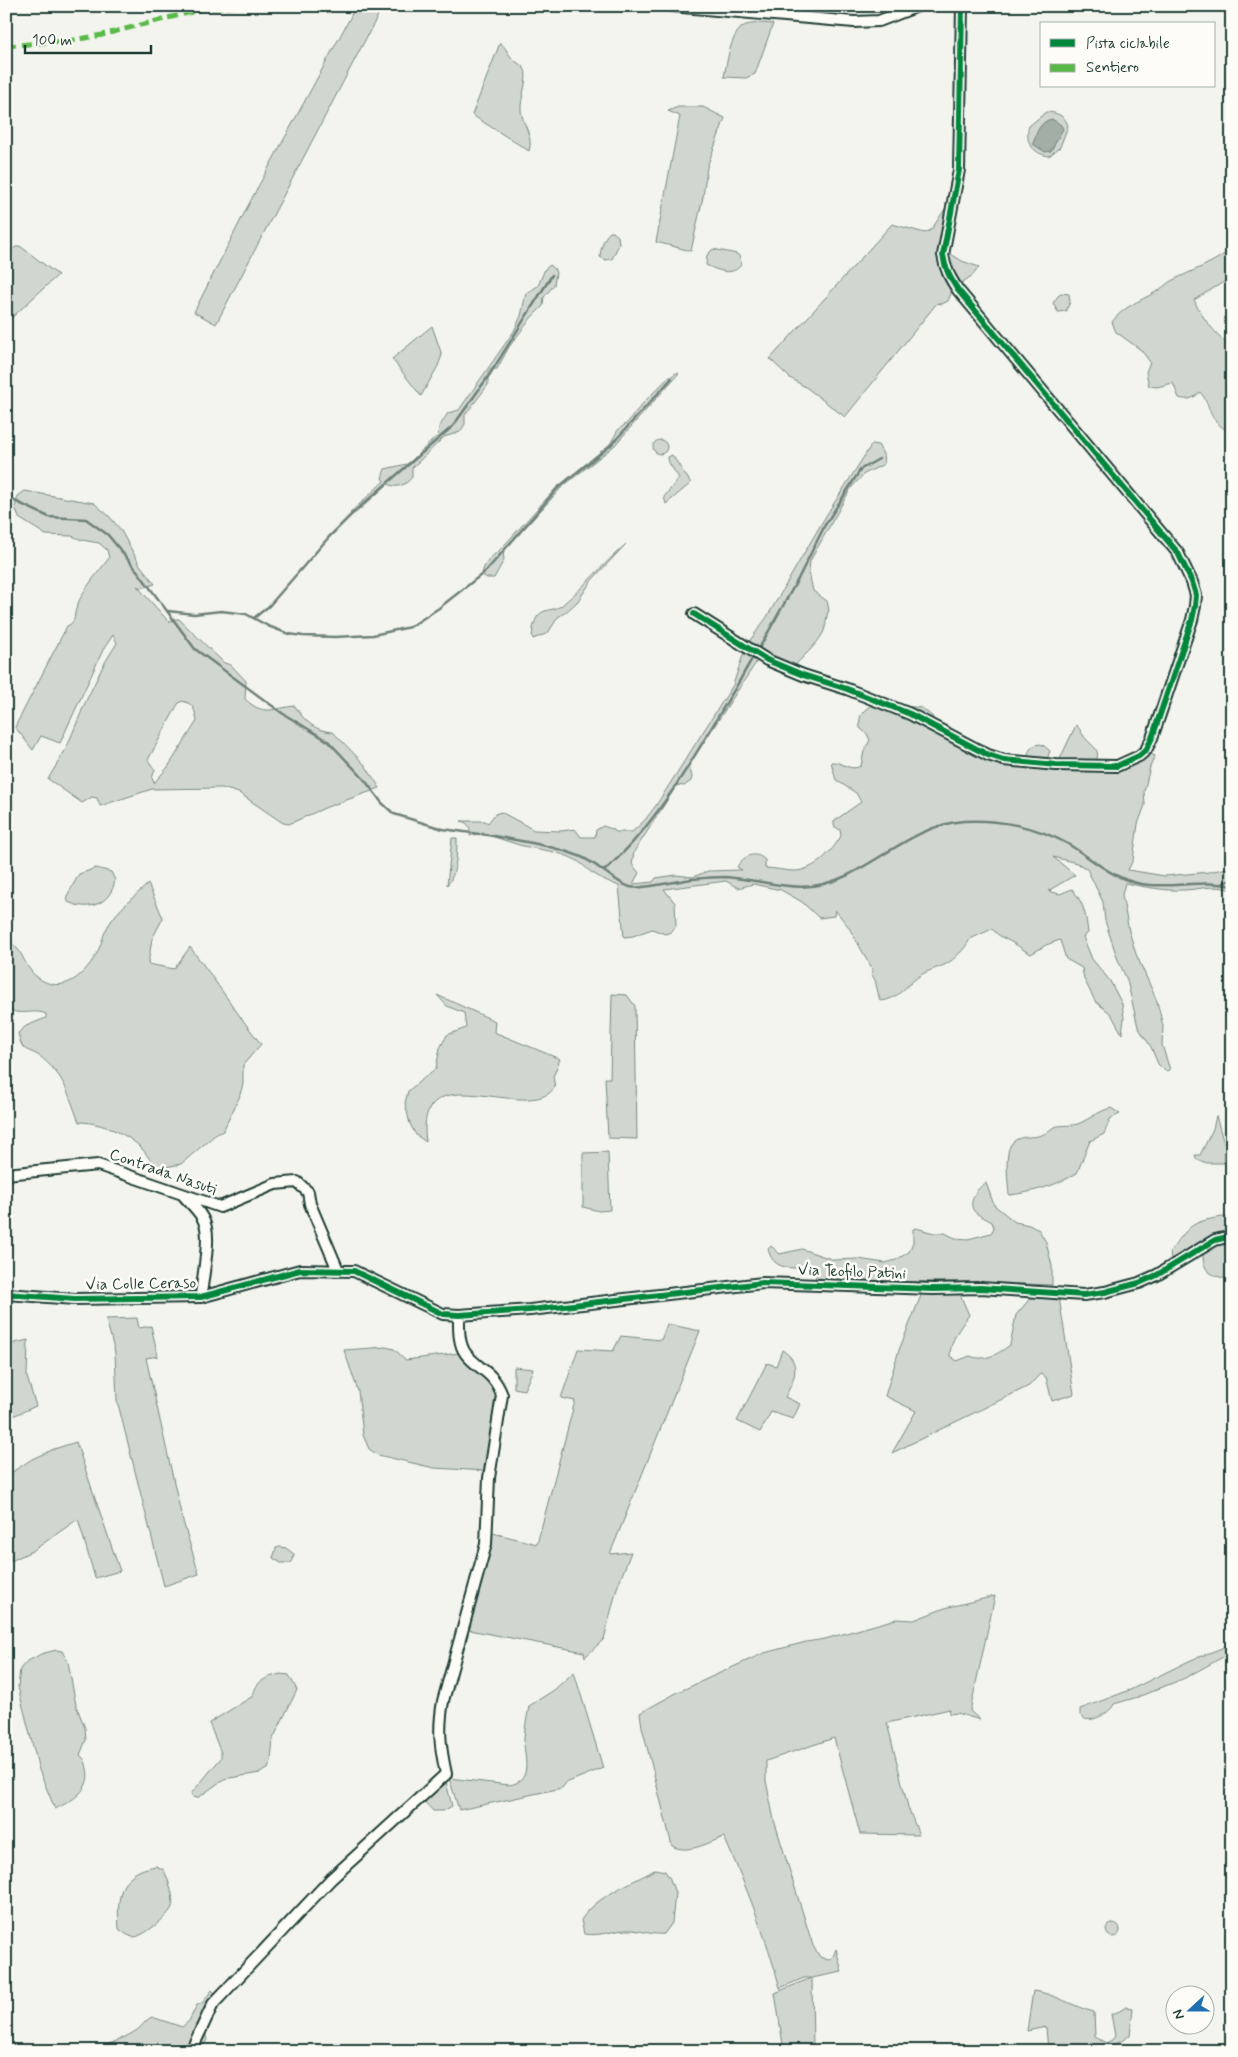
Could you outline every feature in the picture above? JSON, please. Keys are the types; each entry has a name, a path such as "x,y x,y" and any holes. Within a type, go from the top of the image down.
{"street":[{"path":"671,6 854,22 879,21 918,6"},
{"path":"694,614 767,660 803,676 847,688 910,714 988,755 1004,760 1056,765 1117,766 1139,756 1146,750 1152,738 1192,620 1196,595 1186,567 1178,553 958,290 947,273 943,255 959,170 962,6"},
{"name":"Contrada Nasuti","path":"6,1174 98,1165 220,1207 275,1184 297,1182 308,1192 310,1204 338,1270"},
{"path":"183,1195 196,1209 206,1226 208,1244 201,1298"},
{"name":"Via Teofilo Patini","path":"443,1314 459,1315 530,1310 762,1283 933,1289 981,1288 1084,1295 1105,1292 1139,1283 1157,1275 1215,1240 1232,1236"},
{"name":"Via Colle Ceraso","path":"6,1294 75,1299 201,1298 300,1270 338,1270 354,1271 443,1314"},
{"path":"191,2051 213,2004 331,1879 446,1774 439,1740 442,1701 486,1544 489,1478 502,1395 498,1383 465,1353 460,1339 459,1315"}],"shaded area":[{"path":"353,6 383,6 216,324 194,312 252,198 350,18"},
{"path":"773,24 755,74 746,78 724,77 730,50 738,31 747,25"},
{"path":"500,43 526,72 521,110 530,140 529,151 472,115"},
{"path":"678,107 703,107 725,118 707,167 703,197 691,251 656,242 680,116 668,111"},
{"path":"1046,112 1060,115 1068,126 1060,147 1049,156 1034,150 1028,137 1029,126"},
{"path":"1052,119 1061,125 1063,129 1051,151 1045,152 1033,144 1037,132 1044,122"},
{"path":"953,197 939,254 941,269 952,291 948,301 942,304 937,303 845,417 807,388 790,378 770,359 892,224 925,233 931,230"},
{"path":"610,232 618,236 619,244 612,259 606,260 600,257 600,254 604,240"},
{"path":"20,246 58,275 6,323 6,254"},
{"path":"1232,248 1232,277 1194,300 1210,326 1232,348 1232,429 1226,430 1212,416 1207,402 1200,392 1196,396 1183,399 1179,398 1173,383 1157,387 1149,386 1146,372 1150,362 1141,350 1116,332 1112,322 1121,312 1157,292 1170,281 1211,262"},
{"path":"713,249 737,254 740,257 741,265 729,272 706,265 707,255"},
{"path":"946,251 962,261 979,267 973,275 957,286"},
{"path":"550,265 556,273 554,285 544,297 543,306 531,318 509,347 497,369 491,369 488,373 488,385 465,415 465,424 460,432 444,437 412,468 412,477 407,482 398,486 388,484 352,515 350,513 384,481 382,478 385,469 407,464 438,435 439,427 448,413 459,410 514,331 521,316 526,293 538,286 545,269"},
{"path":"1062,293 1069,294 1070,302 1066,311 1058,312 1053,303"},
{"path":"432,326 442,355 421,396 392,359"},
{"path":"679,373 614,446 562,487 503,552 504,560 494,578 487,578 482,575 484,568 491,558 556,488 610,444 618,430 628,422 643,403 667,379"},
{"path":"657,440 663,440 667,447 663,454 657,454 653,450 653,444"},
{"path":"872,444 878,445 883,454 884,464 864,474 851,488 810,561 809,572 813,591 827,601 829,610 820,638 792,669 778,663 748,643 767,617 824,519"},
{"path":"672,455 691,483 666,504 664,497 679,478 669,463 668,457"},
{"path":"25,491 94,503 120,529 140,565 155,584 141,588 137,586 169,622 173,619 179,619 224,663 231,665 246,681 245,699 263,710 295,706 302,716 315,727 333,732 365,765 380,788 327,807 289,824 283,823 239,793 222,788 152,789 100,806 97,798 92,797 82,803 48,779 66,749 85,703 104,664 117,643 113,635 103,650 60,743 41,736 33,750 15,727 67,626 74,620 76,609 83,593 109,558 107,550 99,543 72,536 46,535 19,518 15,507 18,496","holes":["182,701 193,708 197,721 168,767 154,783 152,778 155,770 148,760 178,704"]},
{"path":"626,544 592,580 578,601 558,617 548,633 533,639 534,625 539,614 561,606"},
{"path":"744,652 757,661 687,768 690,769 691,781 684,786 677,785 634,852 632,864 639,873 633,884 653,882 656,878 676,875 693,877 708,871 742,870 737,867 742,860 753,855 757,855 765,860 765,868 790,871 809,868 822,860 841,836 840,830 834,826 834,821 861,802 856,793 836,780 831,762 853,768 861,766 864,751 870,740 867,734 860,728 860,719 864,711 874,703 901,714 906,706 922,708 933,717 928,727 988,759 1102,772 1121,768 1147,752 1155,756 1150,767 1144,792 1145,805 1138,824 1133,860 1128,870 1165,876 1209,872 1232,867 1232,890 1213,887 1169,890 1125,883 1122,895 1129,931 1136,954 1157,1001 1163,1026 1162,1045 1170,1070 1165,1071 1158,1064 1151,1047 1138,1027 1127,980 1105,921 1103,902 1087,869 1077,863 1053,857 1075,875 1048,891 1060,894 1072,889 1082,904 1088,933 1083,937 1092,959 1110,981 1122,1004 1124,1018 1122,1034 1111,1014 1095,1001 1084,979 1082,968 1066,959 1060,940 1046,945 1031,954 992,929 970,939 956,957 943,966 921,975 892,998 880,1001 872,975 873,970 848,926 835,910 834,916 819,918 802,902 781,890 753,884 738,888 726,881 664,889 675,903 676,926 671,932 665,934 652,929 633,936 624,937 619,886 594,874 576,860 563,855 489,836 470,836 469,826 461,821 485,821 488,823 495,814 501,812 534,830 561,831 575,829 581,837 595,837 596,830 603,826 616,832 632,832 645,820 657,804 733,685"},
{"path":"1076,725 1097,750 1095,763 1058,763"},
{"path":"1039,744 1050,751 1046,762 1028,760 1030,749"},
{"path":"452,838 457,838 455,869 447,885"},
{"path":"96,868 111,872 115,880 109,895 98,904 91,906 76,905 68,902 67,896 79,874"},
{"path":"148,884 163,918 152,939 148,964 174,969 190,947 261,1044 243,1065 243,1084 239,1098 223,1131 215,1135 181,1164 156,1169 143,1150 122,1134 96,1124 79,1122 68,1092 59,1076 43,1058 22,1046 18,1033 26,1026 46,1018 46,1014 41,1012 15,1012 6,1007 6,939 17,948 28,968 37,977 47,983 65,984 80,975 87,968 98,951 105,932 116,914"},
{"path":"612,994 627,995 635,1006 637,1139 608,1138 605,1078 610,1078"},
{"path":"437,995 495,1021 494,1032 560,1059 553,1077 555,1087 542,1097 522,1099 455,1094 437,1100 427,1115 426,1142 416,1135 410,1124 405,1103 408,1091 436,1068 440,1048 447,1035 466,1028 464,1013 447,1006"},
{"path":"1111,1108 1120,1114 1110,1119 1104,1134 1090,1141 1077,1173 1044,1188 1009,1195 1008,1153 1015,1140 1046,1133 1054,1127 1077,1124"},
{"path":"1216,1116 1225,1147 1224,1163 1207,1163 1197,1160 1195,1155 1200,1155 1213,1129"},
{"path":"608,1152 610,1210 599,1211 583,1207 583,1153"},
{"path":"986,1183 994,1205 1015,1222 1029,1225 1039,1230 1046,1242 1052,1266 1052,1285 969,1282 815,1281 816,1274 802,1269 788,1268 776,1263 771,1258 768,1249 771,1246 780,1254 802,1249 834,1260 858,1259 885,1263 896,1260 909,1252 913,1242 913,1229 916,1228 934,1233 945,1233 955,1238 968,1239 991,1233 994,1228 992,1222 977,1214 972,1207 974,1195"},
{"path":"1222,1217 1232,1218 1232,1233 1207,1240 1171,1259 1170,1252 1186,1231 1196,1223"},
{"path":"1232,1240 1232,1280 1210,1273 1205,1266 1203,1253 1210,1246"},
{"path":"959,1292 969,1315 956,1334 950,1350 950,1356 957,1361 970,1356 986,1358 1010,1345 1016,1315 1033,1295 1059,1297 1074,1394 1052,1401 1046,1377 1040,1374 1029,1386 892,1453 916,1411 885,1396 899,1350 922,1293"},
{"path":"137,1318 139,1328 151,1326 158,1356 146,1358 182,1518 199,1574 164,1586 117,1400 115,1353 106,1319"},
{"path":"667,1324 700,1331 610,1554 631,1552 617,1588 604,1639 585,1657 584,1652 464,1629 489,1532 537,1544 575,1401 561,1398 578,1349 613,1351 621,1336 661,1340"},
{"path":"28,1340 27,1377 36,1406 6,1419 6,1345"},
{"path":"386,1347 394,1349 406,1360 459,1353 465,1355 499,1393 486,1471 434,1468 378,1455 369,1449 363,1435 358,1391 344,1350"},
{"path":"782,1350 789,1355 795,1366 794,1378 785,1397 800,1404 793,1419 771,1412 760,1432 737,1421 767,1363 776,1366"},
{"path":"514,1367 533,1369 524,1390 514,1388"},
{"path":"76,1442 120,1571 95,1578 78,1519 34,1550 11,1561 6,1515 6,1476 32,1459"},
{"path":"276,1548 286,1548 294,1554 291,1563 281,1563 273,1558"},
{"path":"995,1596 970,1711 980,1720 957,1713 949,1714 950,1709 887,1723 908,1807 919,1835 860,1834 834,1738 766,1761 766,1781 774,1820 813,1946 820,1957 828,1960 833,1957 836,1949 842,1972 812,1978 813,2051 784,2051 775,1993 811,1978 804,1978 780,1988 755,1911 724,1837 692,1848 685,1849 672,1846 640,1713 678,1692 764,1653 825,1639 896,1619 914,1620 945,1608"},
{"path":"1232,1644 1232,1652 1185,1678 1138,1697 1114,1704 1102,1716 1097,1718 1089,1720 1080,1715 1080,1709 1130,1690 1191,1660"},
{"path":"56,1650 62,1651 68,1662 76,1705 85,1728 86,1740 80,1755 86,1763 88,1776 84,1789 79,1794 55,1809 39,1770 18,1687 20,1669 26,1662 41,1654"},
{"path":"574,1672 603,1768 566,1783 562,1788 459,1810 449,1778 509,1785 517,1783 525,1773 526,1767 524,1738 529,1706 554,1690"},
{"path":"280,1674 289,1675 297,1690 273,1739 271,1761 268,1769 260,1773 224,1779 199,1797 194,1798 191,1794 221,1758 221,1753 209,1723 253,1696 254,1691 262,1680"},
{"path":"445,1778 452,1806 443,1811 433,1811 421,1798"},
{"path":"156,1866 164,1870 172,1893 172,1907 166,1916 155,1926 133,1937 119,1929 119,1906 122,1888 134,1874 143,1869"},
{"path":"656,1869 665,1871 675,1893 672,1923 664,1934 632,1930 584,1934 581,1920 588,1911 605,1897"},
{"path":"1110,1923 1116,1923 1120,1930 1116,1937 1110,1937 1106,1933 1106,1927"},
{"path":"212,1990 218,1996 203,2024 207,2040 197,2051 95,2051 132,2033 152,2017 182,2027 189,2021 197,2005 202,2003"},
{"path":"1033,1991 1048,1994 1094,2012 1095,2037 1106,2043 1115,2036 1111,2014 1115,2014 1126,2007 1133,2008 1130,2035 1111,2046 1101,2049 1048,2051 1046,2027 1027,2031"}],"waterway":[{"path":"254,618 269,606 329,537 354,512 453,426 490,374 552,275"},
{"path":"168,611 194,614 221,611 246,614 268,626 289,634 303,636 373,635 410,627 439,608 486,571 558,488 611,445 672,378"},
{"path":"757,652 798,579 825,525 861,469 879,459"},
{"path":"6,497 49,517 86,519 108,535 139,573 195,649 282,713 328,741 364,779 382,803 394,814 443,829 479,834"},
{"path":"604,871 623,853 658,811 704,741 752,659"},
{"path":"482,834 543,845 579,856 618,881 635,888 693,879 725,877 799,887 814,886 846,876 932,828 964,821 991,821 1018,825 1056,838 1121,878 1141,884 1209,883 1232,886"},
{"path":"1222,884 1232,879"}],"marked path":[{"path":"6,46 74,40 102,35 203,9 238,6"}],"cycle path":[{"path":"694,614 767,660 910,714 988,755 1004,760 1056,765 1117,766 1139,756 1146,750 1152,738 1192,620 1196,595 1192,582 1178,553 958,290 945,265 943,255 959,170 962,6"},
{"path":"6,1294 75,1299 201,1297 300,1270 354,1271 443,1314 459,1315 530,1310 763,1283 933,1289 981,1288 1084,1295 1105,1292 1139,1283 1157,1275 1215,1240 1232,1236"}]}
